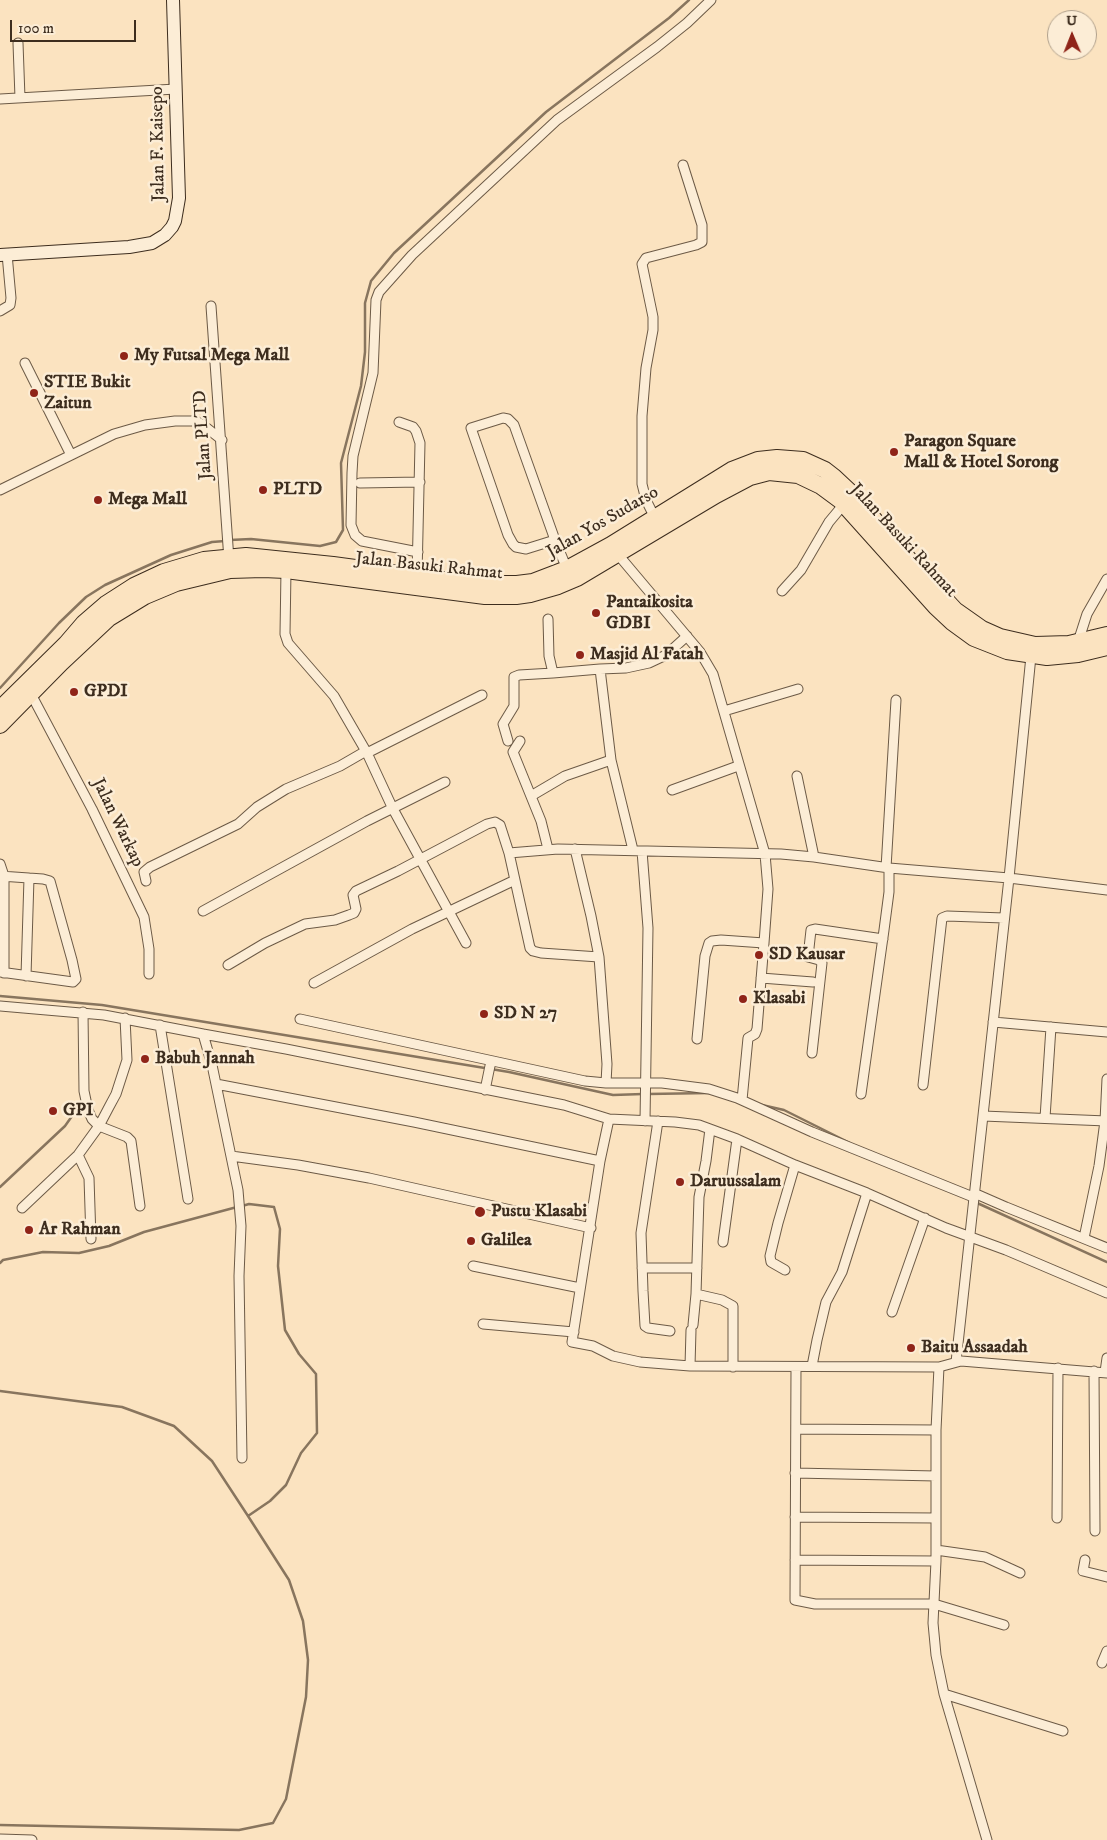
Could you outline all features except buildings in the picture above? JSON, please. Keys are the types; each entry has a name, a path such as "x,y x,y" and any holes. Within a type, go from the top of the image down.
{"highway":[{"name":"Jalan Yos Sudarso","path":"0,709 84,624 118,595 164,572 204,560 261,556 473,584 517,584 547,577 614,550 656,518 717,478 745,464 758,460 778,458 803,460 825,470 850,492 918,570 956,610 982,629 1000,637 1035,645 1078,642 1107,635"},
{"name":"Jalan Basuki Rahmat","path":"0,725 61,663 109,618 145,596 199,576 229,558 263,568 439,591 485,596 516,596 543,591 577,578 614,550 750,477 769,472 798,475 822,486 844,504 936,607 964,631 990,645 1007,651 1047,657 1065,656 1107,647"}],"street":[{"name":"Jalan F. Kaisepo","path":"4,254 152,244 165,235 175,221 179,198 173,0"},
{"path":"418,552 362,541 355,535 352,525 352,473 354,456 373,373 376,300 379,292 412,255 557,120 658,47 711,0"},
{"path":"18,43 20,98"},
{"path":"0,99 176,89"},
{"path":"656,518 646,500 642,484 642,416 646,368 653,330 653,317 642,264 646,258 702,242 702,225 683,165"},
{"path":"0,311 10,305 11,298 4,254"},
{"name":"Jalan PLTD","path":"211,306 229,558"},
{"path":"25,363 72,455"},
{"path":"555,540 526,549 516,547 513,544 508,535 471,428 503,418 508,419 514,425 567,569"},
{"path":"0,490 126,429 145,425 196,421 222,440"},
{"path":"399,422 413,427 419,436 420,482 417,576"},
{"path":"360,483 420,482"},
{"path":"782,591 801,570 829,522 844,504"},
{"path":"614,550 687,636 713,674 738,766 761,834 768,889 757,1029 748,1038 742,1100"},
{"path":"286,570 286,640 334,696 366,752 393,809 466,944"},
{"path":"1078,642 1087,614 1107,579"},
{"path":"548,619 553,673"},
{"path":"508,740 503,724 514,706 514,677 519,675 626,668 650,663 666,655 687,636"},
{"path":"956,1362 1009,878 1031,656"},
{"path":"600,669 611,760 638,850 648,928 645,1118"},
{"path":"724,711 798,690"},
{"name":"Jalan Warkap","path":"31,694 92,809 144,917 149,949 149,974"},
{"path":"146,881 144,872 150,867 238,824 257,807 286,789 340,766 482,695"},
{"path":"861,1094 889,892 888,868 896,700"},
{"path":"520,741 512,752 541,821 548,849"},
{"path":"531,796 565,776 611,760"},
{"path":"672,790 738,766"},
{"path":"797,776 814,857"},
{"path":"204,911 445,782"},
{"path":"228,965 266,943 305,924 335,920 349,915 356,909 353,895 356,891 487,824 495,822 500,825 509,853 528,942 533,951 599,957"},
{"path":"509,853 548,849 574,849 814,857 888,868 1009,878 1107,890"},
{"path":"574,849 592,916 599,957 607,1064 606,1084"},
{"path":"0,864 2,876 2,972 73,982 76,979 72,960 50,881 2,876"},
{"path":"26,976 29,878"},
{"path":"314,983 412,929 515,880"},
{"path":"923,1085 942,918 947,916 1004,918"},
{"path":"812,1053 822,964 820,960 808,957 810,930 815,929 883,939"},
{"path":"697,1039 704,964 709,943 721,940 764,943"},
{"path":"761,978 813,982"},
{"path":"0,1006 83,1012 125,1018 486,1086 564,1105 609,1119 645,1118 687,1123 737,1139 795,1166 867,1193 946,1228 969,1232 1107,1293"},
{"path":"83,1012 84,1091 88,1110 92,1119 99,1126 127,1137 131,1141 140,1206"},
{"path":"22,1208 78,1155 99,1126 116,1094 127,1060 125,1018"},
{"path":"300,1019 491,1064 584,1081 645,1087 662,1083 709,1089 742,1100 812,1132 973,1197 1107,1248"},
{"path":"993,1022 1107,1032"},
{"path":"160,1026 188,1200"},
{"path":"1045,1118 1051,1027"},
{"path":"203,1034 216,1084 238,1190 242,1238 239,1276 242,1458"},
{"path":"486,1086 491,1064"},
{"path":"1084,1238 1095,1190 1106,1121 1107,1079"},
{"path":"216,1084 414,1122 600,1161"},
{"path":"983,1116 1106,1121"},
{"path":"609,1119 600,1161 572,1342 593,1346 623,1359 690,1366 939,1367 961,1361 1106,1373 1107,1358"},
{"path":"658,1121 643,1219 642,1268 645,1326 670,1331"},
{"path":"690,1366 696,1294 699,1197 710,1129"},
{"path":"723,1242 737,1139"},
{"path":"78,1155 89,1178 91,1239"},
{"path":"231,1156 298,1165 369,1178 591,1228"},
{"path":"786,1270 771,1262 770,1256 795,1166"},
{"path":"812,1366 826,1302 842,1272 867,1193"},
{"path":"892,1312 925,1218"},
{"path":"473,1266 580,1288"},
{"path":"642,1268 697,1268"},
{"path":"696,1294 722,1300 733,1306 733,1366"},
{"path":"483,1324 574,1332"},
{"path":"796,1367 795,1598 797,1601 815,1604 934,1604 1004,1626"},
{"path":"939,1367 936,1430 936,1561 933,1623 936,1655 944,1694 986,1840"},
{"path":"1058,1368 1058,1518"},
{"path":"1094,1371 1095,1531"},
{"path":"796,1429 936,1430"},
{"path":"795,1474 936,1476"},
{"path":"795,1517 936,1518"},
{"path":"936,1550 985,1557 1020,1573"},
{"path":"795,1560 936,1561"},
{"path":"1085,1560 1082,1571 1107,1577"},
{"path":"1102,1662 1107,1650"},
{"path":"944,1694 1063,1731"},
{"path":"0,1839 32,1840"}],"waterway":[{"path":"230,540 251,539 320,546 336,542 343,530 341,463 361,386 365,352 365,303 371,281 394,253 546,112 669,18 689,0"},
{"path":"0,688 59,623 86,597 105,585 171,555 212,542 225,541"},
{"path":"0,996 102,1005 509,1072 613,1095 643,1094"},
{"path":"648,1094 710,1093"},
{"path":"762,1105 784,1110 850,1143"},
{"path":"0,1187 65,1126 77,1109"},
{"path":"975,1202 1107,1262"},
{"path":"0,1825 239,1830 273,1823 286,1799 306,1697 308,1660 303,1621 289,1580 248,1516 270,1501 286,1485 301,1453 317,1433 316,1374 299,1354 285,1330 278,1266 280,1229 274,1207 249,1204 242,1206"},
{"path":"0,1263 3,1260 43,1252 79,1253 109,1246 144,1232 237,1207"},
{"path":"0,1391 122,1407 174,1426 212,1461 248,1516"}],"place":[{"name":"My Futsal Mega Mall","path":"124,356"},
{"name":"STIE Bukit Zaitun","path":"34,393"},
{"name":"Paragon Square Mall & Hotel Sorong","path":"894,452"},
{"name":"PLTD","path":"263,490"},
{"name":"Mega Mall","path":"98,500"},
{"name":"Pantaikosita GDBI","path":"596,613"},
{"name":"Masjid Al Fatah","path":"580,655"},
{"name":"GPDI","path":"74,692"},
{"name":"SD Kausar","path":"759,955"},
{"name":"Klasabi","path":"743,999"},
{"name":"SD N 27","path":"484,1014"},
{"name":"Babuh Jannah","path":"145,1059"},
{"name":"GPI","path":"53,1111"},
{"name":"Daruussalam","path":"680,1182"},
{"name":"Pustu Klasabi","path":"480,1212"},
{"name":"Ar Rahman","path":"29,1230"},
{"name":"Galilea","path":"471,1241"},
{"name":"Baitu Assaadah","path":"911,1348"}]}
